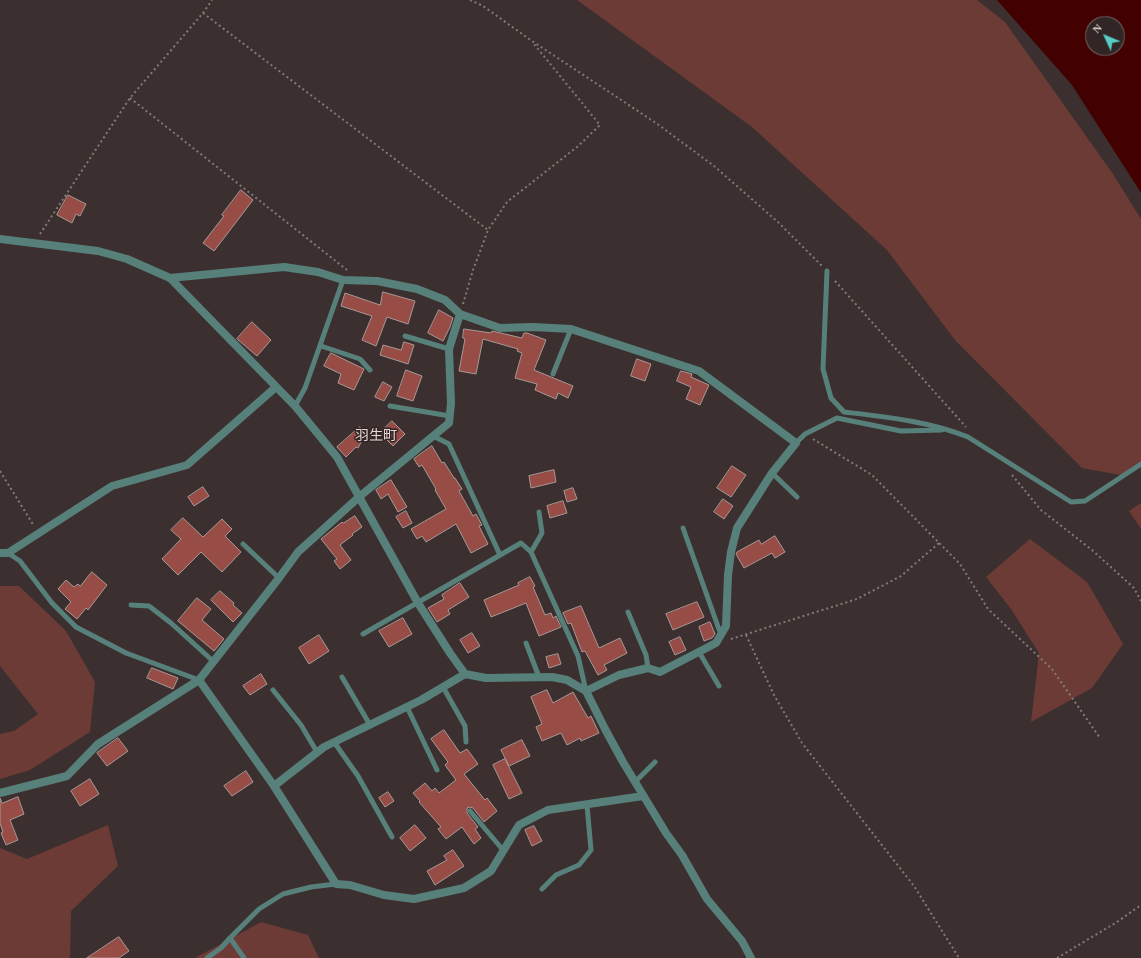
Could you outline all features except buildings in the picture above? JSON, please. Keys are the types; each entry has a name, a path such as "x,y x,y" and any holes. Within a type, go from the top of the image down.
{"street":[{"path":"0,239 98,251 127,259 170,278 295,406 337,457 418,603 450,654 465,674"},
{"path":"170,278 284,267 318,272 344,280 377,282 417,289 445,300 460,314 500,328 533,327 571,329 699,371 796,443 772,473 737,528 731,552 728,575 726,626 716,642 660,672 648,668 619,675 586,691"},
{"path":"0,792 67,776 98,744 199,680 298,552 359,497 448,423 451,404 450,349 460,314"},
{"path":"4,553 39,533 112,486 188,465 276,387"},
{"path":"274,786 324,747 407,707 465,674 486,678 552,677 567,680 586,691 605,729 643,796 666,833 682,855 707,899 742,941 751,958"},
{"path":"199,680 274,786 336,884 350,885 384,895 414,899 464,888 491,871 518,825 548,810 643,796"}],"lane":[{"path":"827,271 823,369 831,398 844,412 900,418 951,430 980,443 1071,502 1085,501 1141,464"},
{"path":"295,406 305,388 344,280"},
{"path":"553,374 571,329"},
{"path":"405,336 450,349"},
{"path":"321,346 360,359 370,370"},
{"path":"390,406 450,416"},
{"path":"796,443 805,434 837,418 900,431 951,430"},
{"path":"433,436 449,444 500,555"},
{"path":"772,473 797,497"},
{"path":"531,552 542,533 539,512"},
{"path":"683,528 721,635"},
{"path":"363,634 521,543 531,552 578,656 586,691"},
{"path":"242,544 279,578"},
{"path":"4,553 20,561 52,603 76,627 126,654 199,680"},
{"path":"131,605 149,606 171,623 214,662"},
{"path":"628,612 646,656 648,668"},
{"path":"526,643 539,678"},
{"path":"699,652 719,686"},
{"path":"342,677 370,725"},
{"path":"442,687 465,726 466,742"},
{"path":"273,690 301,725 317,752"},
{"path":"407,707 437,770"},
{"path":"334,742 358,776 392,837"},
{"path":"635,782 655,762"},
{"path":"542,889 556,875 579,865 591,850 587,805"},
{"path":"470,811 503,850"},
{"path":"207,958 221,948 259,909 283,894 311,887 336,884"},
{"path":"230,938 244,958"}],"path":[{"path":"34,243 130,98 203,13 212,0"},
{"path":"470,0 483,6 532,41 656,123 714,166 779,223 818,260 980,443"},
{"path":"203,13 488,230"},
{"path":"460,314 473,270 488,230 507,202 577,147 600,125 532,41"},
{"path":"130,98 360,280"},
{"path":"805,434 872,474 939,542 960,564 988,609 1052,669 1100,738"},
{"path":"0,471 39,533"},
{"path":"1010,473 1041,510 1092,550 1134,588 1141,601"},
{"path":"716,642 746,635 857,599 901,576 939,542"},
{"path":"746,635 774,695 802,742 914,886 960,958"},
{"path":"1057,958 1117,922 1141,905"}],"shaded area":[{"path":"577,0 977,0 1005,22 1113,174 1141,219 1141,465 1126,476 1082,468 955,340 887,250 752,127"},
{"path":"997,0 1141,0 1141,193 1072,85"},
{"path":"1141,503 1141,529 1129,511"},
{"path":"1030,539 1087,582 1123,644 1092,688 1031,722 1039,653 1011,609 986,577"},
{"path":"0,586 19,586 66,631 95,682 90,732 30,770 0,779 0,734 14,731 38,714 0,666"},
{"path":"108,825 118,866 71,911 70,958 0,958 0,848 27,859"},
{"path":"261,922 308,935 319,958 195,958"}],"district":[{"name":"羽生町","path":"376,435"}]}
